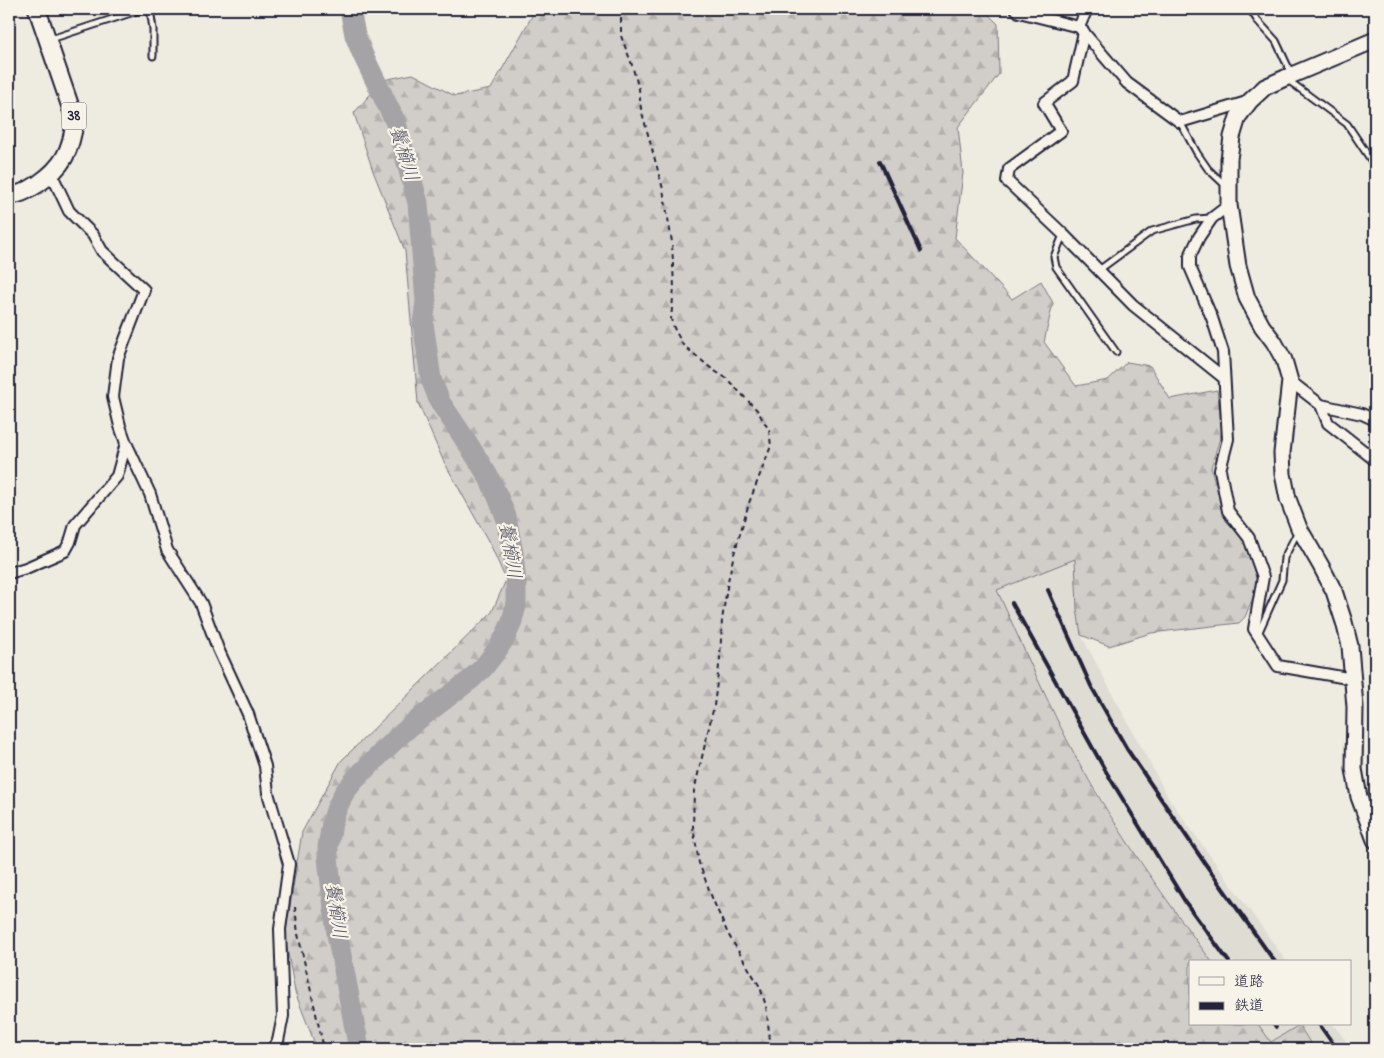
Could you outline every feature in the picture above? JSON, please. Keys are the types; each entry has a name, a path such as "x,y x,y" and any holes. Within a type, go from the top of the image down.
{"main road":[{"name":"38","path":"9,196 34,187 52,175 65,158 73,136 75,120 37,9"}],"street":[{"path":"1016,9 1019,12 1081,29 1127,82 1180,122 1250,101"},
{"path":"1087,9 1081,29 1073,81 1044,103 1061,131 1009,169 1007,181 1063,234 1133,305 1224,378"},
{"path":"1375,40 1264,88 1250,101 1238,118 1232,137 1229,159 1229,205 1238,266 1246,298 1284,360 1290,381 1282,453 1282,474 1288,499 1300,528 1334,590 1350,646 1355,707 1354,769 1359,797 1375,840"},
{"path":"52,175 69,211 93,235 102,251 144,290 118,358 113,397 120,426 126,444 150,494 166,550 201,603 218,649 248,714 265,766 268,792 289,864 280,928 284,1016 278,1041 272,1049"},
{"path":"1229,205 1212,218 1199,237 1190,256 1190,267 1212,318 1223,352 1228,439 1220,470 1228,511 1249,538 1263,577 1254,629 1278,666 1353,679"},
{"path":"1290,381 1321,405 1362,414 1375,420"},
{"path":"1321,405 1328,423 1375,460"},
{"path":"9,574 65,551 75,525 117,476 126,444"}],"lane":[{"path":"48,40 143,9"},
{"path":"150,9 153,29 153,56"},
{"path":"1250,9 1257,20 1276,41 1288,76 1347,124 1375,166"},
{"path":"1180,122 1208,169 1229,189"},
{"path":"1098,270 1152,231 1196,218 1212,218"},
{"path":"1063,234 1054,257 1056,268 1116,352"},
{"path":"1258,634 1282,580 1284,558 1300,528"}],"path":[{"path":"621,9 621,36 631,62 638,89 641,109 664,198 672,242 674,288 671,319 674,328 683,345 713,370 726,378 757,410 769,430 771,446 749,503 728,581 722,620 720,658 714,706 694,791 693,827 699,863 713,900 728,934 760,987 766,1006 772,1049"},
{"path":"294,904 298,934 324,1049"}],"shaded area":[{"path":"1076,558 1077,609 1081,635 1169,799 1286,960 1211,960 1123,835 1078,760 1031,667 997,590"},
{"path":"1259,1026 1297,1026 1271,1042"},
{"path":"1300,1026 1335,1026 1352,1049 1314,1049"}],"green space":[{"path":"531,9 983,9 998,24 999,74 958,127 963,173 955,238 1012,299 1041,281 1053,303 1044,342 1076,386 1108,380 1127,362 1150,366 1170,399 1217,390 1222,431 1211,468 1226,521 1246,541 1258,585 1245,617 1239,623 1151,633 1109,646 1081,635 1077,609 1075,559 997,590 1056,717 1092,785 1141,863 1211,960 1189,960 1189,1026 1259,1026 1271,1042 1300,1026 1314,1049 317,1049 295,992 285,937 302,832 341,761 492,612 506,580 491,546 443,460 418,403 405,251 373,171 354,113 383,80 413,74 455,96 491,89 532,16"}],"waterway":[{"name":"鬢櫛川","path":"350,9 355,35 363,55 396,123 418,203 426,302 423,323 431,379 440,402 488,476 498,497 506,517 516,582 516,606 511,624 497,650 483,668 397,738 357,777 344,793 336,810 332,823 328,858 337,934 359,1049"}],"railway":[{"path":"880,161 921,251"},
{"path":"1048,590 1091,686 1127,749 1274,960"},
{"path":"1012,603 1105,770 1186,903 1228,960"},
{"path":"1320,1026 1336,1048"}]}
